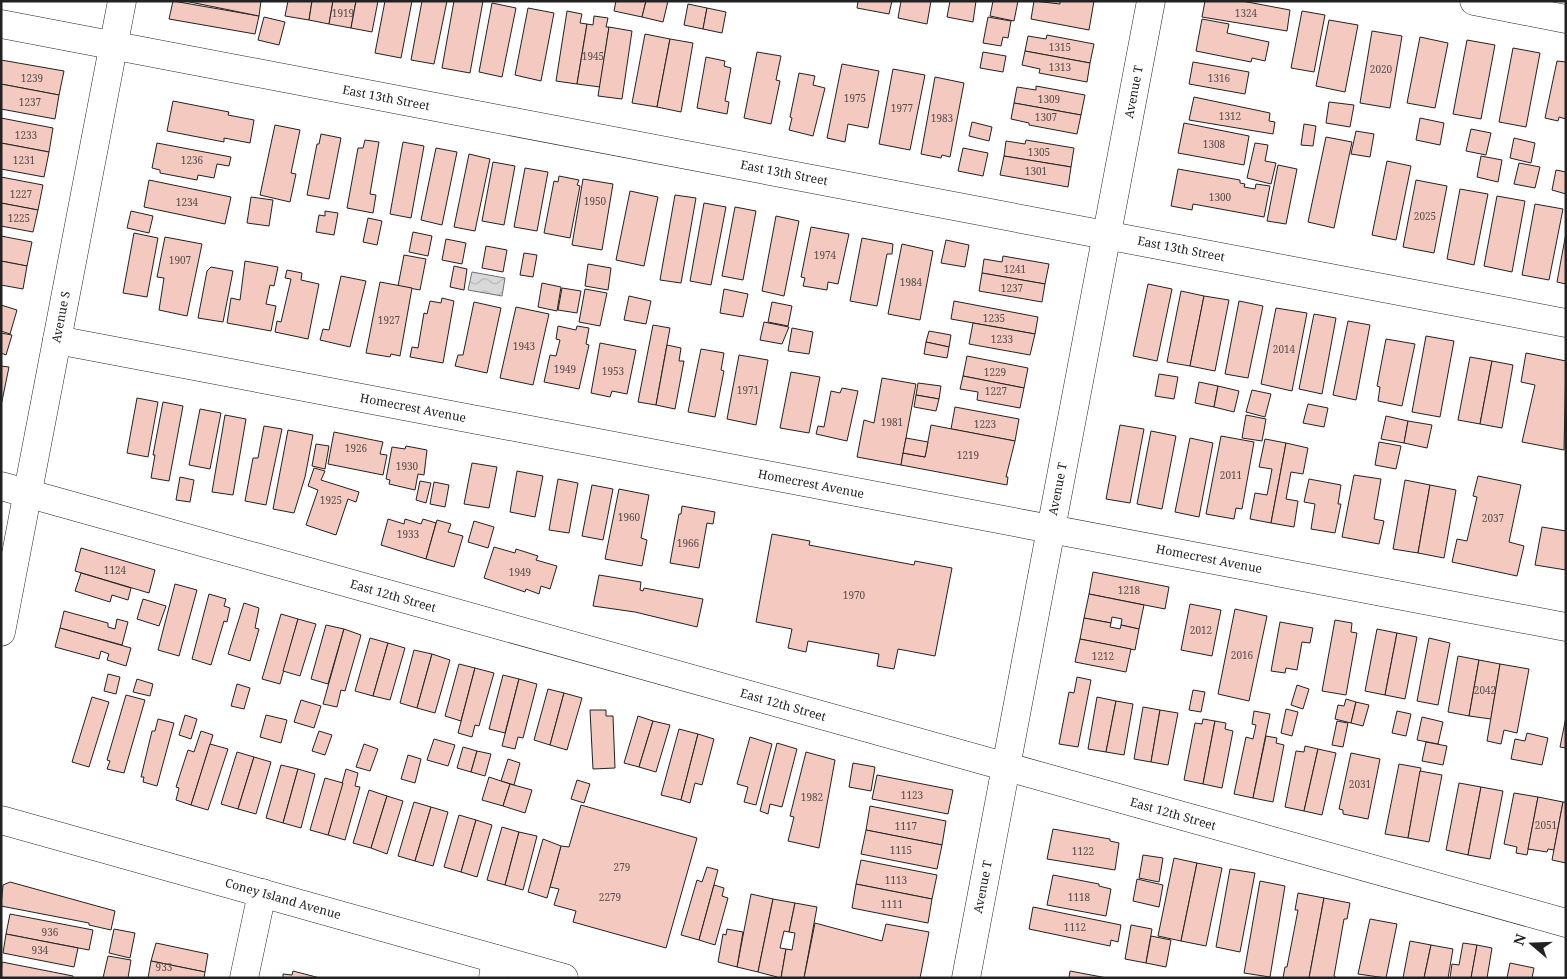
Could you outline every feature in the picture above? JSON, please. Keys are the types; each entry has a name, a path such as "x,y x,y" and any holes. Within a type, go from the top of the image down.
{"street":[{"name":"Avenue S","path":"1,632 122,1"},
{"name":"Avenue T","path":"966,978 1151,1"},
{"path":"1474,1 1566,19"},
{"name":"East 13th Street","path":"1,24 1566,322"},
{"name":"Homecrest Avenue","path":"57,340 1566,627"},
{"name":"East 12th Street","path":"1,486 1566,923"},
{"name":"Coney Island Avenue","path":"1,820 262,893 494,968 564,978"},
{"path":"244,978 262,893"}],"water":[{"path":"472,272 505,278 502,296 468,290"}],"building":[{"path":"173,1 259,16 255,34 169,19"},
{"path":"185,1 261,1 259,16"},
{"path":"288,1 312,1 309,20 285,16"},
{"path":"312,1 333,1 329,24 309,20"},
{"path":"333,1 356,1 351,28 329,24"},
{"path":"356,1 378,1 372,32 351,28"},
{"path":"385,1 412,1 401,58 375,53"},
{"path":"422,1 447,1 434,64 411,60"},
{"path":"454,1 483,1 470,73 442,68"},
{"path":"616,1 646,1 642,17 614,11"},
{"path":"646,1 668,1 663,22 642,17"},
{"path":"858,1 892,1 889,14 857,8"},
{"path":"901,1 931,1 927,24 898,18"},
{"path":"950,1 976,1 973,22 947,17"},
{"path":"993,1 1018,1 1014,21 990,16"},
{"path":"1034,1 1060,4 1060,1 1094,1 1089,30 1031,19"},
{"path":"1205,1 1242,1 1290,10 1287,31 1202,17"},
{"path":"492,3 516,8 502,77 479,72"},
{"path":"688,4 707,8 703,29 684,25"},
{"path":"528,8 554,13 541,81 515,75"},
{"path":"707,8 726,12 722,33 703,29"},
{"path":"567,11 582,14 580,23 587,24 577,84 556,81"},
{"path":"1302,11 1325,15 1314,72 1291,68"},
{"path":"594,16 608,18 606,27 609,27 600,87 577,84 587,24 593,25"},
{"path":"264,17 285,22 279,45 258,40"},
{"path":"988,17 1011,21 1008,38 1003,37 1001,46 983,43"},
{"path":"1202,19 1229,24 1227,33 1269,42 1265,61 1252,58 1251,62 1196,51"},
{"path":"1329,20 1358,25 1345,92 1316,86"},
{"path":"609,27 632,31 622,99 598,96"},
{"path":"1372,31 1402,36 1390,108 1360,103"},
{"path":"645,34 670,39 657,107 632,103"},
{"path":"1047,35 1094,44 1090,63 1025,51 1028,36 1046,39"},
{"path":"1420,37 1448,43 1435,108 1407,103"},
{"path":"670,39 693,43 681,112 657,107"},
{"path":"1467,40 1495,45 1481,119 1453,114"},
{"path":"1513,48 1540,53 1526,127 1499,122"},
{"path":"1025,51 1090,63 1087,82 1039,73 1040,69 1022,65"},
{"path":"757,52 781,56 776,80 780,81 771,124 744,118"},
{"path":"983,52 1006,56 1003,72 980,68"},
{"path":"706,57 725,61 724,66 731,68 725,101 729,102 727,114 697,108"},
{"path":"1,60 64,71 59,95 1,84"},
{"path":"1557,61 1566,62 1566,119 1559,117 1558,121 1545,118"},
{"path":"1193,62 1249,72 1245,94 1189,84"},
{"path":"842,64 879,71 868,128 848,124 845,142 827,138"},
{"path":"893,69 925,75 910,150 879,144"},
{"path":"799,73 815,76 813,85 825,88 813,136 789,130"},
{"path":"935,77 964,83 950,157 942,155 941,158 921,154"},
{"path":"1,84 59,95 55,119 1,109"},
{"path":"1036,86 1085,95 1081,115 1014,103 1017,87 1036,90"},
{"path":"1194,97 1270,113 1269,121 1275,122 1273,134 1189,120"},
{"path":"173,101 229,112 228,115 254,120 250,143 224,138 224,142 167,131"},
{"path":"1329,102 1354,105 1350,127 1326,123"},
{"path":"1014,103 1081,115 1077,134 1029,125 1029,123 1011,119"},
{"path":"1,118 53,128 49,152 1,143"},
{"path":"1420,118 1444,123 1440,145 1416,140"},
{"path":"972,122 992,127 989,141 969,136"},
{"path":"1184,123 1249,136 1244,165 1178,153"},
{"path":"1304,124 1316,126 1313,146 1301,145"},
{"path":"275,125 300,130 291,173 296,174 290,202 260,195"},
{"path":"1471,129 1491,133 1486,155 1466,151"},
{"path":"1356,131 1374,134 1370,157 1351,154"},
{"path":"321,134 341,138 329,199 307,195 317,144 319,144"},
{"path":"1326,137 1352,142 1334,228 1308,222"},
{"path":"1514,138 1535,143 1531,163 1510,158"},
{"path":"365,140 379,142 370,194 376,195 373,213 347,208 358,148 363,148"},
{"path":"1026,140 1074,148 1071,167 1004,156 1006,141 1025,144"},
{"path":"403,142 424,146 411,218 390,214"},
{"path":"1,143 49,152 44,177 1,169"},
{"path":"157,143 231,157 229,166 217,164 214,178 198,175 197,180 160,173 160,170 152,168"},
{"path":"1255,143 1268,145 1265,161 1276,163 1271,184 1247,178"},
{"path":"436,148 457,152 442,225 421,220"},
{"path":"963,148 988,153 983,176 958,171"},
{"path":"469,154 490,159 475,231 454,227"},
{"path":"1004,156 1071,167 1068,187 1000,175"},
{"path":"1481,156 1502,160 1498,182 1477,177"},
{"path":"1387,161 1411,166 1396,240 1372,235"},
{"path":"493,162 515,166 504,225 482,221"},
{"path":"1519,163 1540,167 1535,188 1514,184"},
{"path":"1278,165 1297,169 1286,224 1267,221"},
{"path":"525,168 548,172 537,231 514,227"},
{"path":"1178,169 1240,180 1240,183 1245,184 1244,187 1255,189 1256,184 1270,186 1264,217 1193,204 1192,210 1171,206"},
{"path":"1556,170 1566,172 1566,194 1552,190"},
{"path":"559,176 579,180 577,185 580,186 570,238 544,233 554,181 558,182"},
{"path":"1,177 43,185 38,210 1,203"},
{"path":"583,179 613,184 602,250 572,245"},
{"path":"149,180 231,197 225,224 144,207"},
{"path":"1416,180 1447,186 1434,253 1403,247"},
{"path":"1460,189 1488,194 1474,265 1447,259"},
{"path":"630,191 658,197 644,266 616,260"},
{"path":"675,195 696,198 681,283 660,280"},
{"path":"1497,196 1525,201 1512,272 1484,266"},
{"path":"251,197 273,200 269,226 247,223"},
{"path":"1,203 38,210 33,232 1,226"},
{"path":"704,203 726,207 711,285 690,281"},
{"path":"1535,204 1563,209 1549,280 1522,275"},
{"path":"735,207 756,211 743,280 722,276"},
{"path":"131,211 153,216 149,233 127,228"},
{"path":"325,211 338,213 334,235 316,232 319,215 325,216"},
{"path":"776,216 799,221 784,296 762,291"},
{"path":"368,218 382,221 377,245 363,242"},
{"path":"811,227 849,234 838,284 828,282 827,290 803,286 805,278 801,277"},
{"path":"413,232 432,236 428,256 409,252"},
{"path":"134,233 158,238 147,297 123,293"},
{"path":"1566,233 1566,284 1557,282"},
{"path":"1,236 32,242 27,266 1,261"},
{"path":"165,237 202,244 187,316 159,310 164,278 157,277"},
{"path":"862,238 893,244 892,254 887,254 877,306 850,301"},
{"path":"446,239 466,243 462,264 442,260"},
{"path":"946,240 969,245 965,267 941,263"},
{"path":"902,244 933,251 920,320 888,314"},
{"path":"486,246 507,250 503,272 482,268"},
{"path":"524,253 537,255 533,277 520,275"},
{"path":"404,255 426,259 420,290 398,286"},
{"path":"1003,256 1049,264 1045,284 982,273 984,259 1002,262"},
{"path":"1,261 27,266 23,289 1,285"},
{"path":"245,261 278,267 274,286 270,285 266,304 276,306 271,331 227,323 231,298 240,300"},
{"path":"588,264 611,268 608,290 585,286"},
{"path":"454,266 467,269 464,290 450,287"},
{"path":"211,267 233,271 223,322 198,318 207,271"},
{"path":"287,270 302,273 301,280 319,284 308,339 275,332 277,321 281,322 291,279 285,278"},
{"path":"982,273 1045,284 1042,302 979,291"},
{"path":"341,276 366,281 350,347 320,340 323,329 329,330"},
{"path":"380,282 412,288 400,356 391,354 390,357 366,353"},
{"path":"542,283 561,287 557,311 538,307"},
{"path":"1148,284 1172,289 1157,361 1133,356"},
{"path":"562,288 581,291 577,313 558,310"},
{"path":"585,289 607,293 600,326 579,322"},
{"path":"724,289 748,294 743,317 720,313"},
{"path":"1181,291 1204,296 1190,366 1167,362"},
{"path":"629,296 651,301 646,324 624,320"},
{"path":"1204,296 1229,300 1215,371 1190,366"},
{"path":"442,298 454,301 443,363 410,357 412,347 418,348 424,313 427,314 430,301 441,303"},
{"path":"954,301 1038,317 1035,334 951,319"},
{"path":"1239,301 1263,306 1248,378 1225,374"},
{"path":"474,302 501,308 487,373 455,366 458,355 463,355"},
{"path":"772,302 792,306 788,326 768,322"},
{"path":"1,305 17,310 10,334 1,331"},
{"path":"516,307 549,314 533,385 500,378"},
{"path":"1276,308 1307,313 1292,391 1261,384"},
{"path":"1314,314 1336,318 1322,394 1299,389"},
{"path":"1348,321 1370,325 1356,400 1333,395"},
{"path":"764,322 789,327 782,344 760,340"},
{"path":"973,323 1035,334 1030,355 969,344"},
{"path":"653,325 670,328 656,405 638,402"},
{"path":"558,326 576,330 577,326 589,328 586,344 589,345 579,389 544,382 550,355 556,356 560,340 556,339"},
{"path":"792,328 813,332 809,354 788,351"},
{"path":"929,331 951,335 949,347 926,342"},
{"path":"1,333 12,335 6,355 1,353"},
{"path":"1426,336 1454,341 1440,417 1412,412"},
{"path":"1386,339 1415,344 1402,406 1378,401 1380,387 1377,386"},
{"path":"926,342 949,347 947,358 924,354"},
{"path":"600,343 636,350 627,394 612,391 610,397 591,393"},
{"path":"667,345 681,348 679,361 684,361 675,409 656,405"},
{"path":"701,349 724,353 721,370 724,371 715,417 688,412"},
{"path":"1526,353 1566,361 1564,450 1522,442 1535,385 1521,382"},
{"path":"739,355 768,360 756,425 727,419"},
{"path":"967,356 1028,368 1024,388 963,376"},
{"path":"1470,357 1492,361 1480,424 1458,420"},
{"path":"1492,361 1513,365 1502,428 1480,424"},
{"path":"1,366 9,367 1,406"},
{"path":"791,372 820,377 809,433 780,428"},
{"path":"1159,374 1178,377 1174,399 1155,396"},
{"path":"963,376 1024,388 1020,408 977,400 978,392 960,389"},
{"path":"882,378 916,384 901,465 857,457 864,420 874,423"},
{"path":"1199,382 1218,386 1214,407 1195,403"},
{"path":"918,383 941,386 939,399 916,395"},
{"path":"1218,386 1239,391 1234,412 1214,407"},
{"path":"842,388 858,391 847,441 816,434 818,426 824,427 831,391 840,393"},
{"path":"1252,390 1271,394 1265,417 1246,412"},
{"path":"916,395 939,399 936,411 914,407"},
{"path":"137,398 158,402 148,457 127,453"},
{"path":"163,402 183,406 169,481 151,478 155,455 153,455"},
{"path":"1308,404 1328,408 1324,427 1303,423"},
{"path":"955,407 1019,419 1015,441 951,429"},
{"path":"200,409 221,413 210,469 189,465"},
{"path":"225,415 246,419 233,495 212,492"},
{"path":"1246,415 1266,419 1262,441 1242,438"},
{"path":"1386,416 1408,421 1404,443 1381,439"},
{"path":"1408,421 1432,425 1427,448 1404,443"},
{"path":"931,425 1015,441 1006,477 1008,477 1007,485 901,465 903,453 925,457"},
{"path":"1120,425 1144,429 1130,503 1106,499"},
{"path":"264,426 282,429 266,505 245,501 253,458 258,458"},
{"path":"288,430 313,435 305,477 294,513 273,509"},
{"path":"1151,431 1176,436 1162,509 1137,504"},
{"path":"334,432 383,442 380,454 387,455 383,475 328,464"},
{"path":"1221,436 1254,442 1242,509 1236,508 1234,519 1206,514"},
{"path":"906,438 928,442 925,457 903,453"},
{"path":"1190,438 1213,443 1199,517 1175,512"},
{"path":"1265,439 1286,443 1271,523 1250,519 1255,493 1267,495 1272,469 1259,467"},
{"path":"1379,442 1401,446 1396,469 1375,465"},
{"path":"1286,443 1308,448 1303,474 1291,472 1286,499 1298,501 1294,527 1271,523"},
{"path":"316,444 329,446 325,469 312,466"},
{"path":"406,446 427,450 424,475 418,474 415,490 389,484 390,480 386,479 392,447 405,449"},
{"path":"472,463 497,467 489,508 464,504"},
{"path":"314,468 325,471 321,480 359,492 356,502 348,499 336,535 306,525 318,490 308,486"},
{"path":"517,471 543,476 535,517 510,512"},
{"path":"1354,475 1381,479 1374,519 1384,521 1379,544 1342,537"},
{"path":"1478,476 1521,485 1509,542 1524,546 1517,576 1452,562 1457,539 1467,541 1477,497 1473,496"},
{"path":"180,477 194,480 190,502 176,500"},
{"path":"558,479 578,483 569,533 549,530"},
{"path":"1309,479 1341,485 1338,504 1341,504 1335,533 1311,529 1315,504 1304,502"},
{"path":"1405,480 1430,485 1418,553 1393,549"},
{"path":"420,481 431,483 426,503 416,500"},
{"path":"434,482 449,485 445,507 430,504"},
{"path":"592,485 613,489 603,540 582,536"},
{"path":"1430,485 1456,490 1444,558 1418,553"},
{"path":"619,489 649,495 641,538 647,540 642,566 605,559"},
{"path":"682,506 715,512 713,524 707,523 699,568 670,563"},
{"path":"388,519 404,524 405,519 421,524 423,519 436,523 426,559 381,545"},
{"path":"437,520 451,524 448,532 463,536 454,567 426,559"},
{"path":"474,521 494,527 488,548 468,542"},
{"path":"1542,527 1566,531 1566,570 1535,565"},
{"path":"772,534 810,541 809,545 914,565 915,561 952,568 935,656 898,649 894,669 877,666 879,654 808,641 806,652 788,648 792,629 756,622"},
{"path":"494,547 515,553 516,549 538,556 536,560 557,566 550,589 541,586 539,594 526,589 525,592 484,578"},
{"path":"81,548 155,570 149,593 75,571"},
{"path":"1093,572 1169,587 1165,609 1089,594"},
{"path":"81,573 131,588 128,600 112,595 110,602 75,591"},
{"path":"599,575 641,582 640,590 643,591 644,588 703,599 697,627 635,612 593,606"},
{"path":"175,584 197,590 179,656 158,650"},
{"path":"209,594 226,599 224,606 230,608 227,622 224,621 211,665 192,659"},
{"path":"1089,594 1144,605 1139,629 1121,625 1122,619 1112,617 1111,623 1084,618"},
{"path":"143,599 166,606 159,626 137,619"},
{"path":"244,603 259,608 255,628 259,629 250,661 228,654"},
{"path":"1190,604 1221,610 1212,656 1181,650"},
{"path":"1235,609 1267,616 1249,701 1218,694"},
{"path":"64,611 108,623 108,627 115,629 117,619 128,622 122,645 60,628"},
{"path":"281,614 298,619 280,684 262,679"},
{"path":"1084,618 1111,623 1110,627 1120,629 1121,625 1139,629 1135,650 1080,639"},
{"path":"298,619 316,624 300,676 283,671"},
{"path":"1335,620 1352,623 1351,632 1357,633 1346,695 1322,691"},
{"path":"1280,622 1313,628 1310,643 1302,642 1297,670 1286,668 1285,673 1271,671"},
{"path":"326,625 344,629 328,684 311,679"},
{"path":"60,628 131,648 126,666 107,660 109,654 101,651 99,659 55,647"},
{"path":"344,629 361,635 345,691 341,690 337,707 323,704"},
{"path":"1377,629 1397,633 1385,695 1365,691"},
{"path":"1397,633 1417,637 1405,699 1385,695"},
{"path":"370,638 388,643 373,696 355,691"},
{"path":"1429,638 1450,643 1438,705 1417,701"},
{"path":"1080,639 1131,649 1126,672 1075,662"},
{"path":"388,643 405,648 390,700 373,696"},
{"path":"414,650 432,654 417,708 400,703"},
{"path":"432,654 450,660 435,713 417,708"},
{"path":"1458,656 1479,660 1469,716 1448,712"},
{"path":"1479,660 1500,664 1491,719 1469,716"},
{"path":"459,664 475,668 461,721 445,716"},
{"path":"1500,664 1529,669 1517,733 1504,730 1501,744 1487,741"},
{"path":"475,668 494,673 479,726 475,725 472,737 458,733"},
{"path":"108,674 120,677 116,694 104,691"},
{"path":"503,675 519,679 505,733 489,729"},
{"path":"1077,677 1091,680 1078,747 1059,744 1069,692 1074,693"},
{"path":"137,679 153,684 150,696 133,692"},
{"path":"519,679 537,684 523,738 518,737 515,749 502,746"},
{"path":"237,684 250,688 244,709 231,706"},
{"path":"1297,685 1309,689 1303,709 1291,705"},
{"path":"548,689 564,693 550,745 534,740"},
{"path":"1193,690 1205,692 1201,712 1189,710"},
{"path":"564,693 582,698 567,750 550,745"},
{"path":"126,695 145,700 124,773 107,769 110,761 107,760"},
{"path":"92,697 109,702 89,767 72,762"},
{"path":"1097,697 1116,701 1106,752 1088,749"},
{"path":"1346,699 1356,702 1351,723 1335,719 1338,705 1344,706"},
{"path":"301,700 321,706 314,728 294,722"},
{"path":"1116,701 1133,704 1124,755 1106,752"},
{"path":"1356,702 1369,705 1363,726 1351,723"},
{"path":"1143,707 1160,710 1151,762 1134,759"},
{"path":"1286,709 1298,712 1292,736 1281,733"},
{"path":"590,710 606,710 606,716 613,716 615,768 593,769"},
{"path":"1160,710 1178,713 1168,765 1151,762"},
{"path":"1254,711 1270,714 1253,798 1234,794 1246,737 1253,739 1256,725 1252,724"},
{"path":"1397,711 1411,714 1406,736 1392,733"},
{"path":"185,715 197,719 191,739 179,735"},
{"path":"266,715 287,720 281,743 260,737"},
{"path":"638,716 653,721 639,767 624,763"},
{"path":"1422,717 1443,722 1438,744 1417,740"},
{"path":"1566,717 1566,748 1560,747"},
{"path":"158,719 174,723 157,786 143,782 144,777 141,777 152,731 155,731"},
{"path":"1203,719 1215,721 1203,784 1184,780 1195,723 1202,724"},
{"path":"653,721 670,725 656,772 639,767"},
{"path":"1215,721 1226,723 1225,729 1233,731 1222,788 1203,784"},
{"path":"1337,721 1348,723 1343,747 1332,745"},
{"path":"679,729 698,734 681,800 661,795"},
{"path":"201,731 213,735 191,805 176,800 179,788 176,787 188,750 194,752"},
{"path":"319,731 332,735 325,755 312,751"},
{"path":"1527,733 1548,738 1542,765 1511,759 1515,739 1525,741"},
{"path":"698,734 714,739 702,785 695,783 690,803 681,800"},
{"path":"1266,736 1277,738 1276,743 1284,745 1273,802 1253,798"},
{"path":"750,737 772,744 756,805 744,802 748,787 737,784"},
{"path":"434,739 455,745 448,766 427,760"},
{"path":"1426,742 1447,746 1443,765 1422,761"},
{"path":"777,743 797,749 782,807 770,804 768,814 760,811"},
{"path":"210,744 228,749 208,810 191,805"},
{"path":"364,744 378,749 370,771 356,767"},
{"path":"1305,746 1318,749 1304,811 1285,807 1296,751 1304,752"},
{"path":"463,747 477,751 471,772 457,768"},
{"path":"1318,749 1336,753 1322,815 1304,811"},
{"path":"477,751 491,754 485,776 471,772"},
{"path":"237,752 254,757 238,809 221,804"},
{"path":"806,752 835,760 819,848 788,841 794,817 790,816"},
{"path":"1351,753 1380,759 1368,819 1343,814 1343,810 1339,809"},
{"path":"408,755 421,759 415,783 401,779"},
{"path":"254,757 271,762 256,814 238,809"},
{"path":"508,759 520,763 514,785 501,781"},
{"path":"853,763 875,767 871,791 849,787"},
{"path":"1399,764 1421,768 1408,838 1385,834"},
{"path":"281,765 298,769 283,823 266,818"},
{"path":"298,769 315,774 301,828 283,823"},
{"path":"346,769 358,773 355,786 360,787 345,840 328,835"},
{"path":"1420,771 1442,775 1429,842 1408,838"},
{"path":"877,775 953,790 948,814 872,799"},
{"path":"489,777 510,784 503,806 482,800"},
{"path":"325,778 343,783 328,835 310,830"},
{"path":"577,780 590,784 584,803 571,799"},
{"path":"1459,783 1481,787 1468,855 1446,850"},
{"path":"510,784 532,790 525,813 503,806"},
{"path":"1481,787 1503,791 1490,859 1468,855"},
{"path":"369,790 387,796 371,848 353,843"},
{"path":"1514,793 1538,797 1527,855 1516,853 1517,847 1504,844"},
{"path":"387,796 403,801 387,854 371,848"},
{"path":"1538,797 1563,802 1554,850 1548,849 1547,852 1528,849"},
{"path":"414,802 431,807 415,861 398,856"},
{"path":"1563,802 1566,802 1566,863 1552,860"},
{"path":"581,805 697,838 666,948 573,922 576,911 554,905 559,889 550,887 561,846 569,847"},
{"path":"870,806 946,821 942,845 866,830"},
{"path":"431,807 448,812 433,866 415,861"},
{"path":"459,815 476,820 461,872 444,867"},
{"path":"476,820 492,825 477,877 461,872"},
{"path":"502,827 519,832 505,885 487,880"},
{"path":"1053,829 1110,839 1110,841 1119,843 1115,870 1047,859"},
{"path":"866,830 942,845 937,869 861,854"},
{"path":"519,832 537,836 523,890 505,885"},
{"path":"543,839 561,846 547,898 528,892"},
{"path":"1143,855 1163,858 1159,882 1139,878"},
{"path":"1174,858 1197,863 1181,941 1158,936"},
{"path":"861,860 937,875 932,899 856,884"},
{"path":"1197,863 1222,868 1206,946 1181,941"},
{"path":"707,867 718,870 699,940 681,935 697,880 702,882"},
{"path":"1230,869 1255,873 1240,952 1216,947"},
{"path":"1053,875 1099,884 1099,886 1111,889 1106,916 1047,905"},
{"path":"1137,879 1163,885 1159,907 1133,901"},
{"path":"1260,881 1285,886 1270,977 1244,973"},
{"path":"10,882 115,911 111,930 89,925 89,923 1,906 3,885"},
{"path":"856,884 932,899 928,923 852,908"},
{"path":"714,885 724,888 722,896 728,898 715,945 699,940"},
{"path":"1298,893 1324,898 1309,978 1283,978 1285,967 1287,967 1298,910 1295,910"},
{"path":"751,894 773,899 758,972 737,967"},
{"path":"1324,898 1350,903 1347,919 1344,919 1334,976 1337,978 1309,978"},
{"path":"773,899 795,903 789,932 784,931 780,948 786,949 781,978 758,972"},
{"path":"795,903 817,907 804,978 781,978 786,949 792,950 795,933 789,932"},
{"path":"1033,907 1121,925 1118,942 1111,940 1110,946 1029,929"},
{"path":"10,914 93,930 89,950 6,934"},
{"path":"1370,919 1397,924 1386,978 1358,974"},
{"path":"815,923 882,941 886,924 929,932 920,978 804,978"},
{"path":"1131,925 1152,929 1146,963 1125,959"},
{"path":"114,929 135,933 130,958 109,953"},
{"path":"727,929 743,932 737,967 718,962 723,934 726,935"},
{"path":"6,934 78,948 74,967 3,953"},
{"path":"1151,936 1171,940 1166,967 1146,963"},
{"path":"1410,941 1431,945 1424,978 1403,978"},
{"path":"156,943 208,954 205,972 151,961"},
{"path":"1463,943 1477,945 1471,978 1450,978 1452,964 1459,965"},
{"path":"1431,945 1453,949 1448,978 1424,978"},
{"path":"1477,945 1492,948 1487,978 1471,978"},
{"path":"108,956 131,960 128,978 103,978"},
{"path":"151,961 205,972 204,978 148,978"},
{"path":"2,962 73,976 73,978 1,978"},
{"path":"1510,963 1534,968 1532,978 1507,978"},
{"path":"293,971 320,978 283,978 283,974 292,975"},
{"path":"1070,971 1107,978 1069,978"}]}
